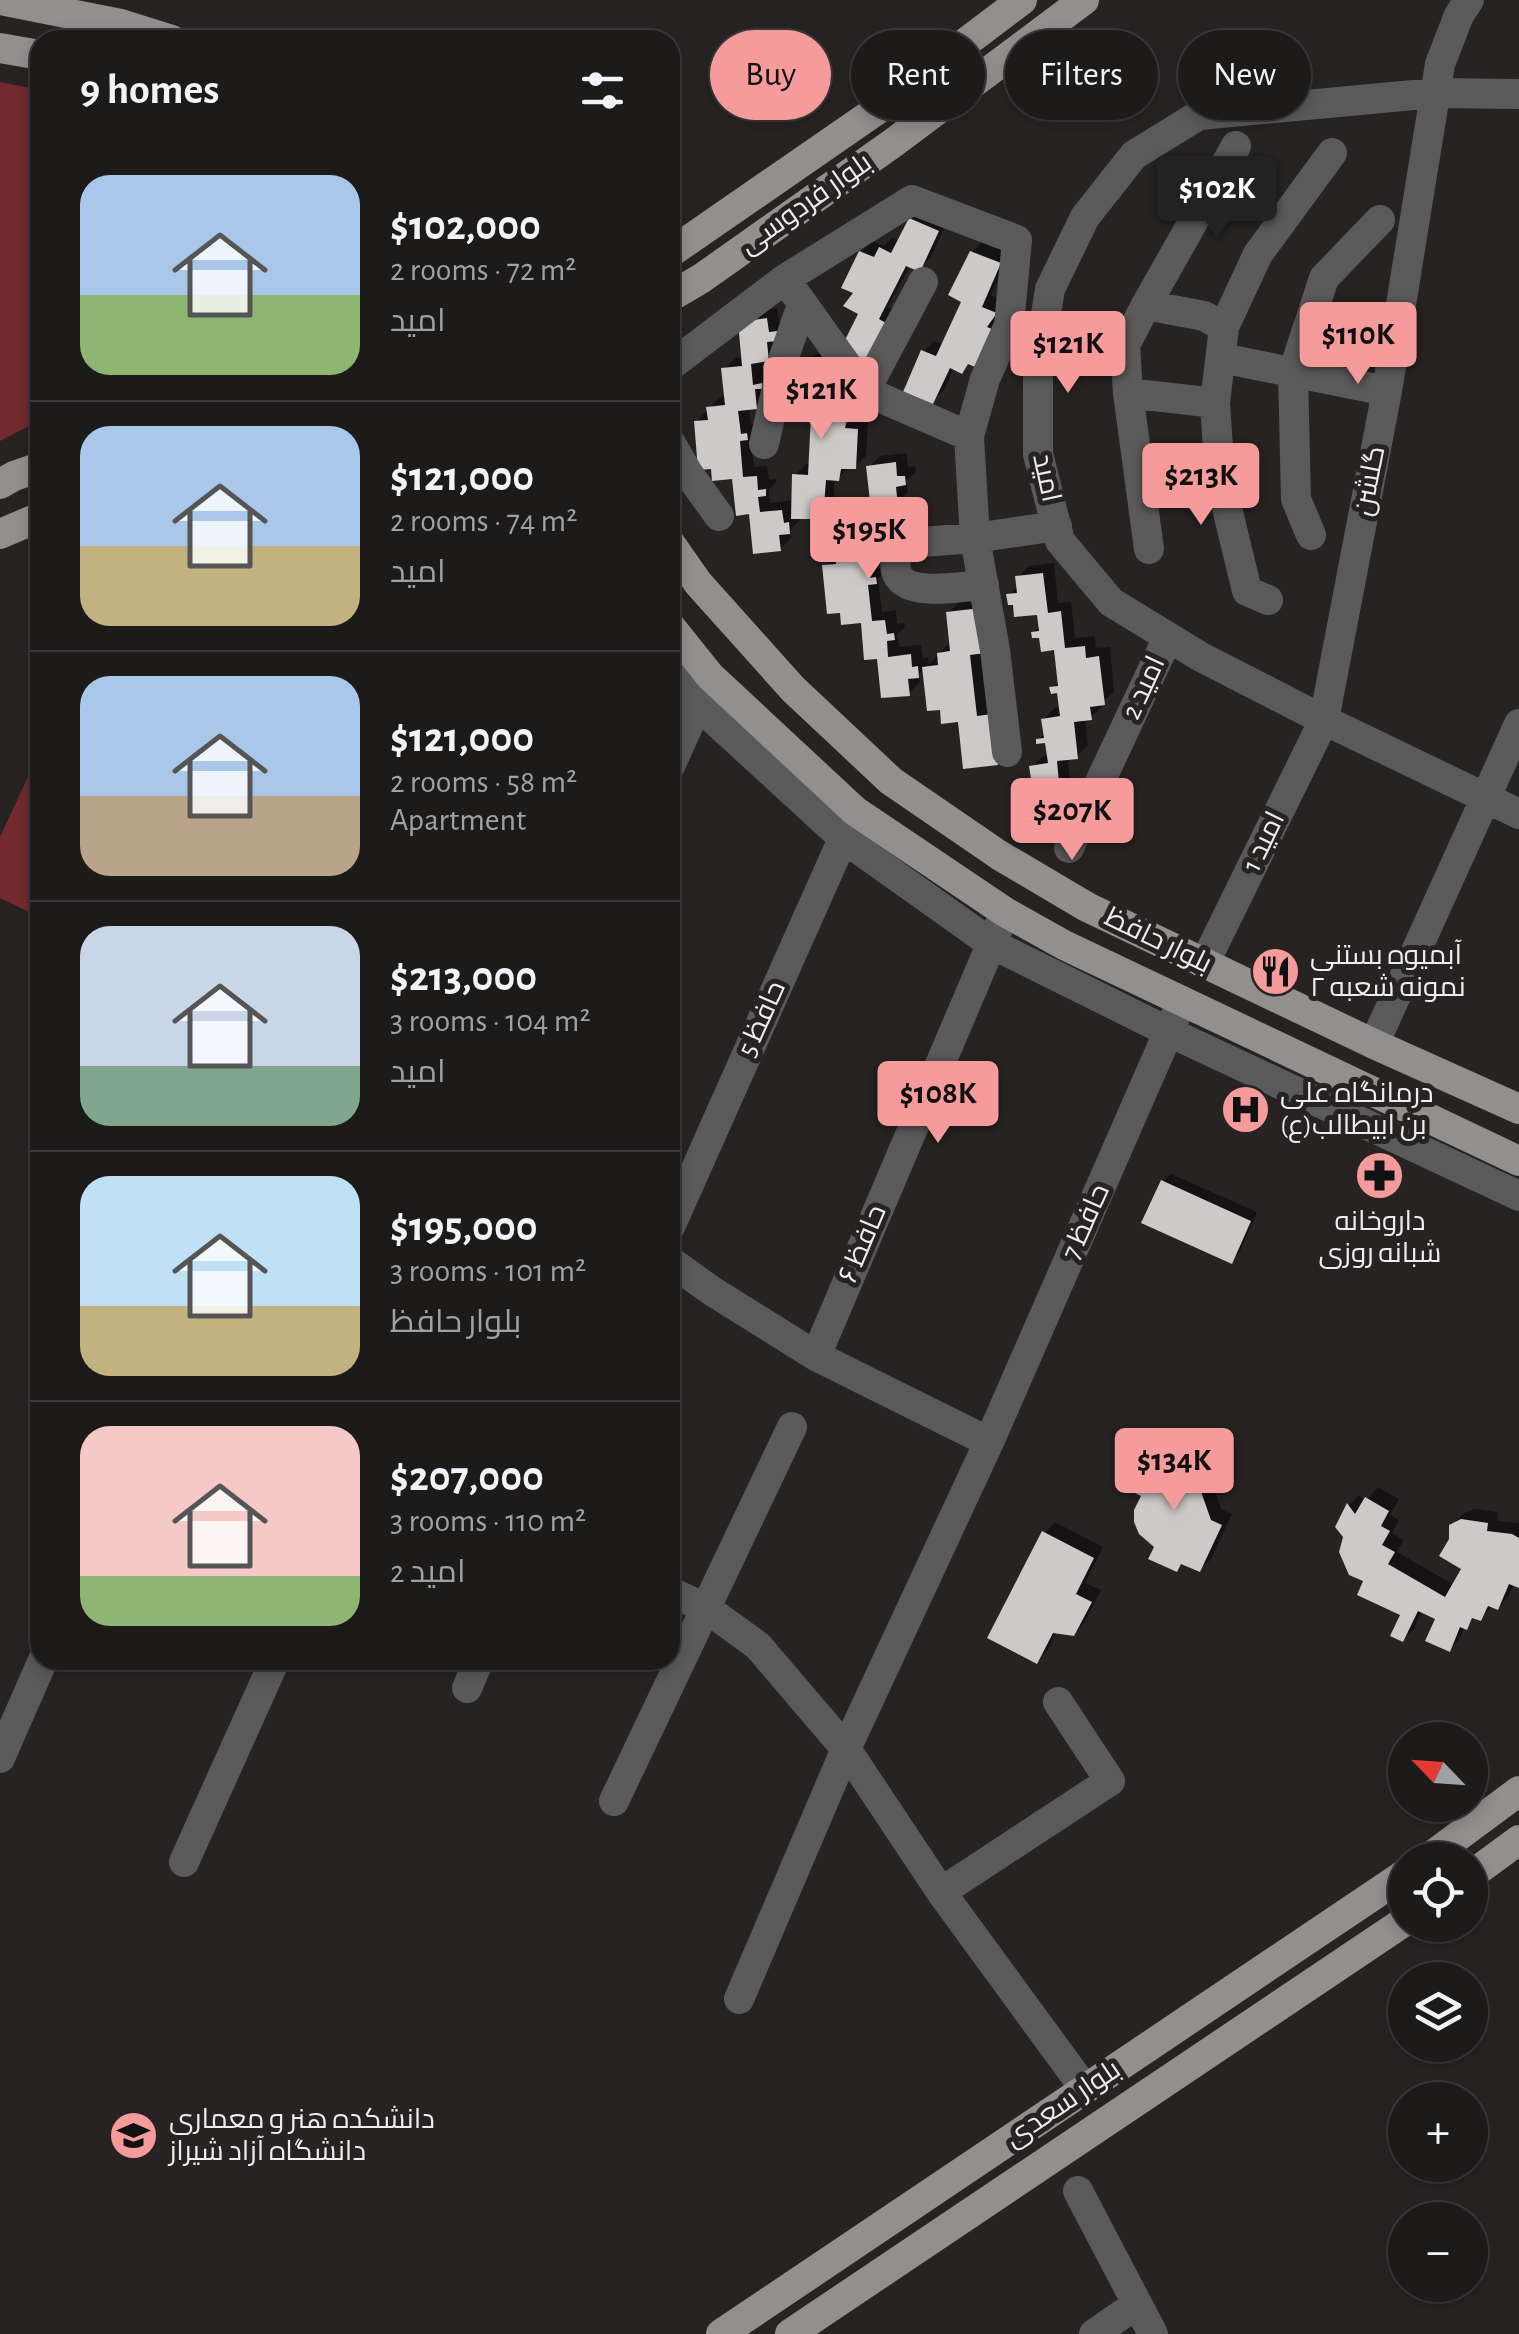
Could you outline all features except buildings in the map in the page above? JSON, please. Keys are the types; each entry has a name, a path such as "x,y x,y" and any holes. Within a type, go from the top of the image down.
{"main road":[{"path":"0,0 140,30"},
{"name":"بلوار فردوسی","path":"680,245 874,112 1022,0"},
{"name":"بلوار فردوسی","path":"680,291 892,143 1084,0"},
{"path":"0,48 30,54"},
{"path":"0,484 30,470"},
{"path":"0,534 30,520"},
{"name":"بلوار حافظ","path":"680,558 793,689 891,780 999,855 1087,907 1374,1044 1510,1104"},
{"name":"بلوار حافظ","path":"680,645 704,690 849,825 1064,945 1519,1161"},
{"path":"1479,1143 1494,1140 1504,1128 1510,1104"},
{"path":"1451,1842 1519,1792"},
{"path":"1488,1863 1519,1840"},
{"name":"بلوار سعدی","path":"720,2334 1388,1885"},
{"name":"بلوار سعدی","path":"790,2334 1388,1932"},
{"path":"1085,2089 1106,2122"}],"street":[{"name":"گلشن","path":"1324,720 1388,391 1438,78 1459,15 1469,0"},
{"name":"امید","path":"1519,94 1438,78 1199,115 1134,154 1084,217 1050,288 1038,364 1038,454 1060,541 1111,602 1200,657 1519,814"},
{"path":"1149,549 1125,345 1236,146"},
{"path":"1268,600 1247,591 1220,479 1215,403 1224,327 1258,254 1332,152"},
{"path":"680,358 785,279 912,200 1017,240 1009,325 984,379 969,436 975,538 996,650 1007,752"},
{"path":"1311,535 1296,499 1293,373 1324,278 1380,220"},
{"path":"785,279 865,391 969,436"},
{"path":"865,391 923,282"},
{"path":"764,444 784,356 802,305"},
{"path":"1146,305 1204,316 1224,327"},
{"path":"1043,335 1125,345"},
{"path":"1221,358 1388,391"},
{"path":"1128,393 1215,403"},
{"path":"680,459 719,516"},
{"path":"984,585 916,589 896,573 900,550 908,543 1057,526"},
{"name":"امید 2","path":"1068,848 1168,637"},
{"path":"680,676 704,690 680,744"},
{"name":"امید 1","path":"1204,964 1324,720"},
{"path":"1374,1044 1519,724"},
{"path":"849,825 992,944 1169,1032 1519,1196"},
{"name":"حافظ 5","path":"680,1205 849,825"},
{"name":"حافظ ۶","path":"816,1356 1005,912"},
{"name":"حافظ 7","path":"739,1999 846,1749 989,1442 1182,1001"},
{"path":"1346,1115 1362,1085"},
{"path":"680,1268 816,1356 989,1442"},
{"path":"680,1663 792,1427"},
{"path":"680,1596 706,1608 758,1646 846,1749 941,1892 1085,2089"},
{"path":"0,1758 39,1670"},
{"path":"184,1862 270,1670"},
{"path":"614,1801 676,1670"},
{"path":"941,1892 1110,1782 1058,1702"},
{"path":"1078,2191 1153,2334"},
{"path":"1094,2334 1137,2304"}],"shaded area":[{"path":"0,82 30,88 30,426 0,441"},
{"path":"30,772 30,912 0,898 0,837"}],"place":[{"name":"آبمیوه بستنی نمونه شعبه ۲","path":"1275,972"},
{"name":"درمانگاه علی بن ابیطالب(ع)","path":"1245,1110"},
{"name":"داروخانه شبانه روزی","path":"1380,1175"},
{"name":"دانشکده هنر و معماری دانشگاه آزاد شیراز","path":"134,2136"}]}
